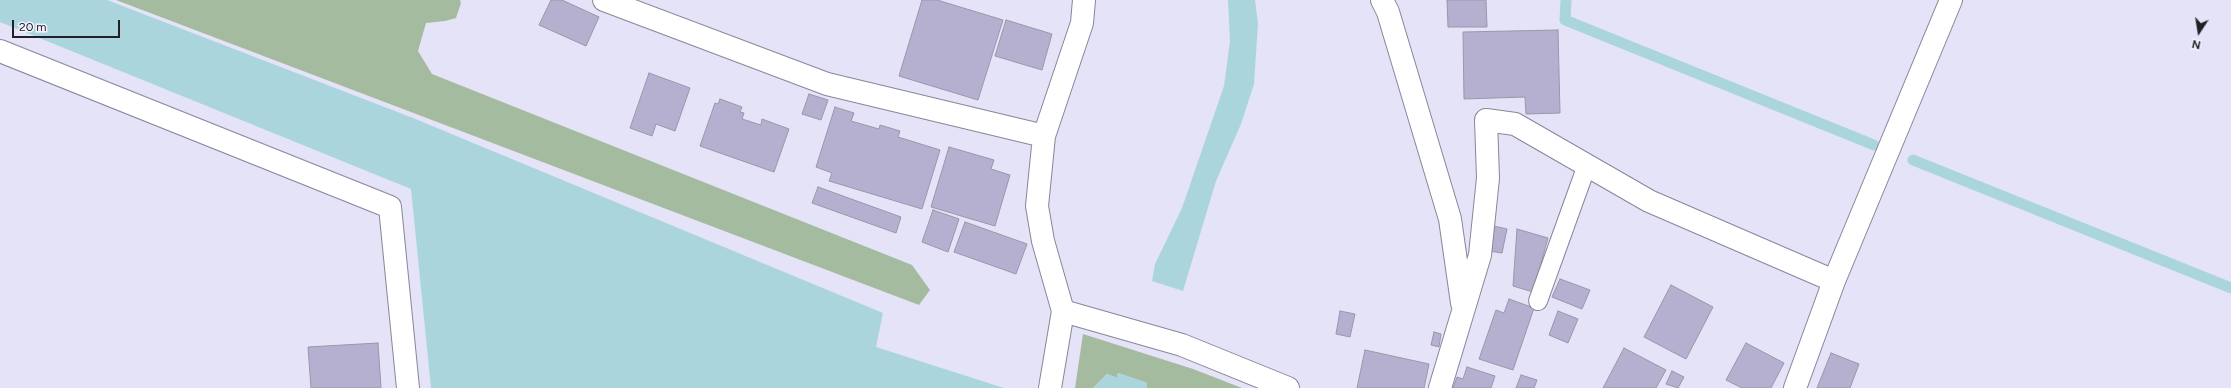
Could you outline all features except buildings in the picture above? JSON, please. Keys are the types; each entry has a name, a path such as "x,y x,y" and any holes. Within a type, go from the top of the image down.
{"street":[{"path":"604,0 827,84 1044,136"},
{"path":"1050,386 1063,311 1043,241 1036,206 1044,136 1082,23 1084,0"},
{"path":"1382,0 1388,12 1450,219 1463,308"},
{"path":"1795,388 1834,281 1951,0"},
{"path":"0,51 390,207 408,388"},
{"path":"1440,388 1480,255 1488,178 1486,120 1515,124 1649,201 1834,281"},
{"path":"1063,311 1182,345 1288,388"}],"lane":[{"path":"1538,301 1587,165"}],"shaded area":[{"path":"0,0 107,0 413,118 883,313 876,347 1004,388 431,388 411,189 0,22"},
{"path":"116,0 460,0 461,3 456,18 426,23 418,51 432,74 912,265 930,290 919,305"},
{"path":"1228,0 1255,0 1258,24 1254,84 1241,124 1216,181 1183,291 1152,281 1155,264 1182,208 1224,86 1230,41"},
{"path":"1083,334 1193,369 1242,388 1147,388 1147,383 1118,373 1117,378 1107,374 1093,388 1075,388"},
{"path":"1118,373 1147,383 1147,388 1093,388 1107,374 1117,378"}],"waterway":[{"path":"1566,0 1565,20 1874,145"},
{"path":"1913,160 2231,288"}]}
